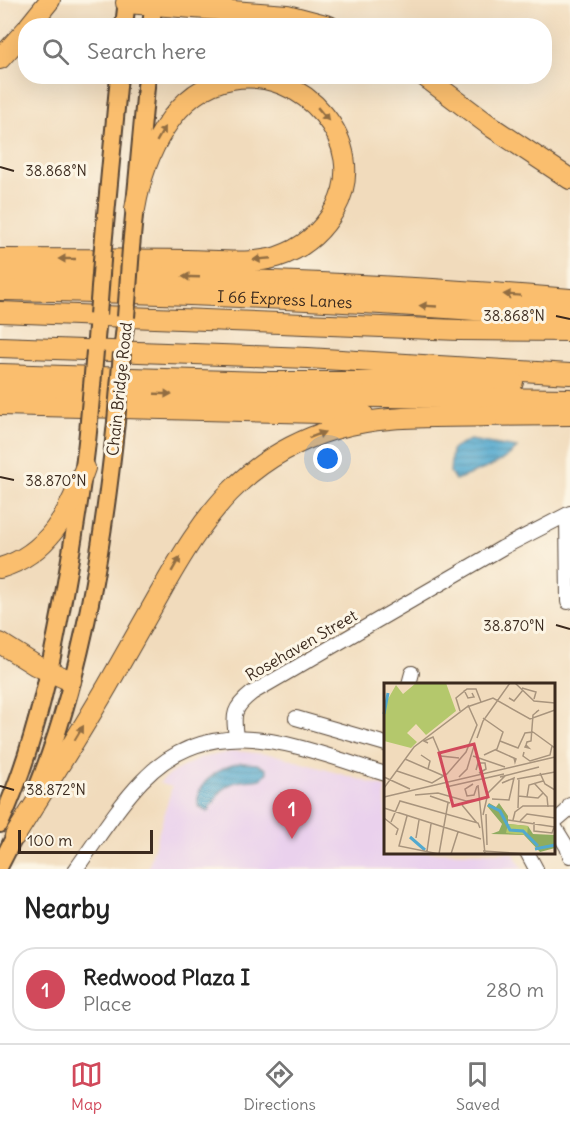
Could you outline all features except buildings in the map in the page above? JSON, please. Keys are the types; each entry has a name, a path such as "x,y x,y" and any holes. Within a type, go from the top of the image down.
{"highway":[{"path":"35,18 50,0"},
{"path":"126,1 287,15 298,18"},
{"path":"0,59 18,39"},
{"path":"135,208 147,163 166,125 187,101 216,84"},
{"path":"0,259 219,261 274,258 297,248 326,223 336,207 345,176 345,155 332,125 312,102 278,84"},
{"path":"435,84 493,128 570,179"},
{"path":"0,273 260,280 405,287 570,299"},
{"name":"I 66 Express Lanes","path":"0,290 309,300 570,316"},
{"path":"0,312 459,330 570,331"},
{"path":"0,348 308,358 570,374"},
{"path":"0,374 264,382 570,382"},
{"path":"0,388 190,395 570,399"},
{"path":"0,405 488,416"},
{"path":"8,830 97,704 186,547 214,508 248,474 283,451 336,428 376,421 570,415"},
{"path":"0,568 24,559 53,532 70,506 85,468"},
{"path":"0,643 50,672 71,681"}],"main road":[{"path":"125,18 126,1"},
{"path":"153,18 154,2"},
{"name":"Chain Bridge Road","path":"0,865 24,764 50,672 85,468 89,421 86,351 104,247 118,84"},
{"name":"Chain Bridge Road","path":"8,830 44,771 71,681 88,607 101,535 116,422 146,84"}],"street":[{"path":"568,602 569,514"},
{"name":"Rosehaven Street","path":"236,737 234,715 237,706 252,693 501,548 569,514"},
{"path":"296,718 384,743"},
{"path":"76,869 132,792 151,772 189,748 236,737 280,743 384,771"},
{"path":"555,823 570,805"},
{"path":"555,826 570,856"},
{"path":"528,854 536,869"}],"shaded area":[{"path":"235,751 276,755 384,787 384,854 514,854 523,869 148,869 172,787 159,783 173,772 200,758"}],"water":[{"path":"470,440 517,448 496,463 455,480 450,472 452,449"},
{"path":"241,763 257,764 267,772 261,779 228,785 208,811 199,807 198,799 204,784 217,772"}],"place":[{"name":"Redwood Plaza I","path":"292,839"}]}
